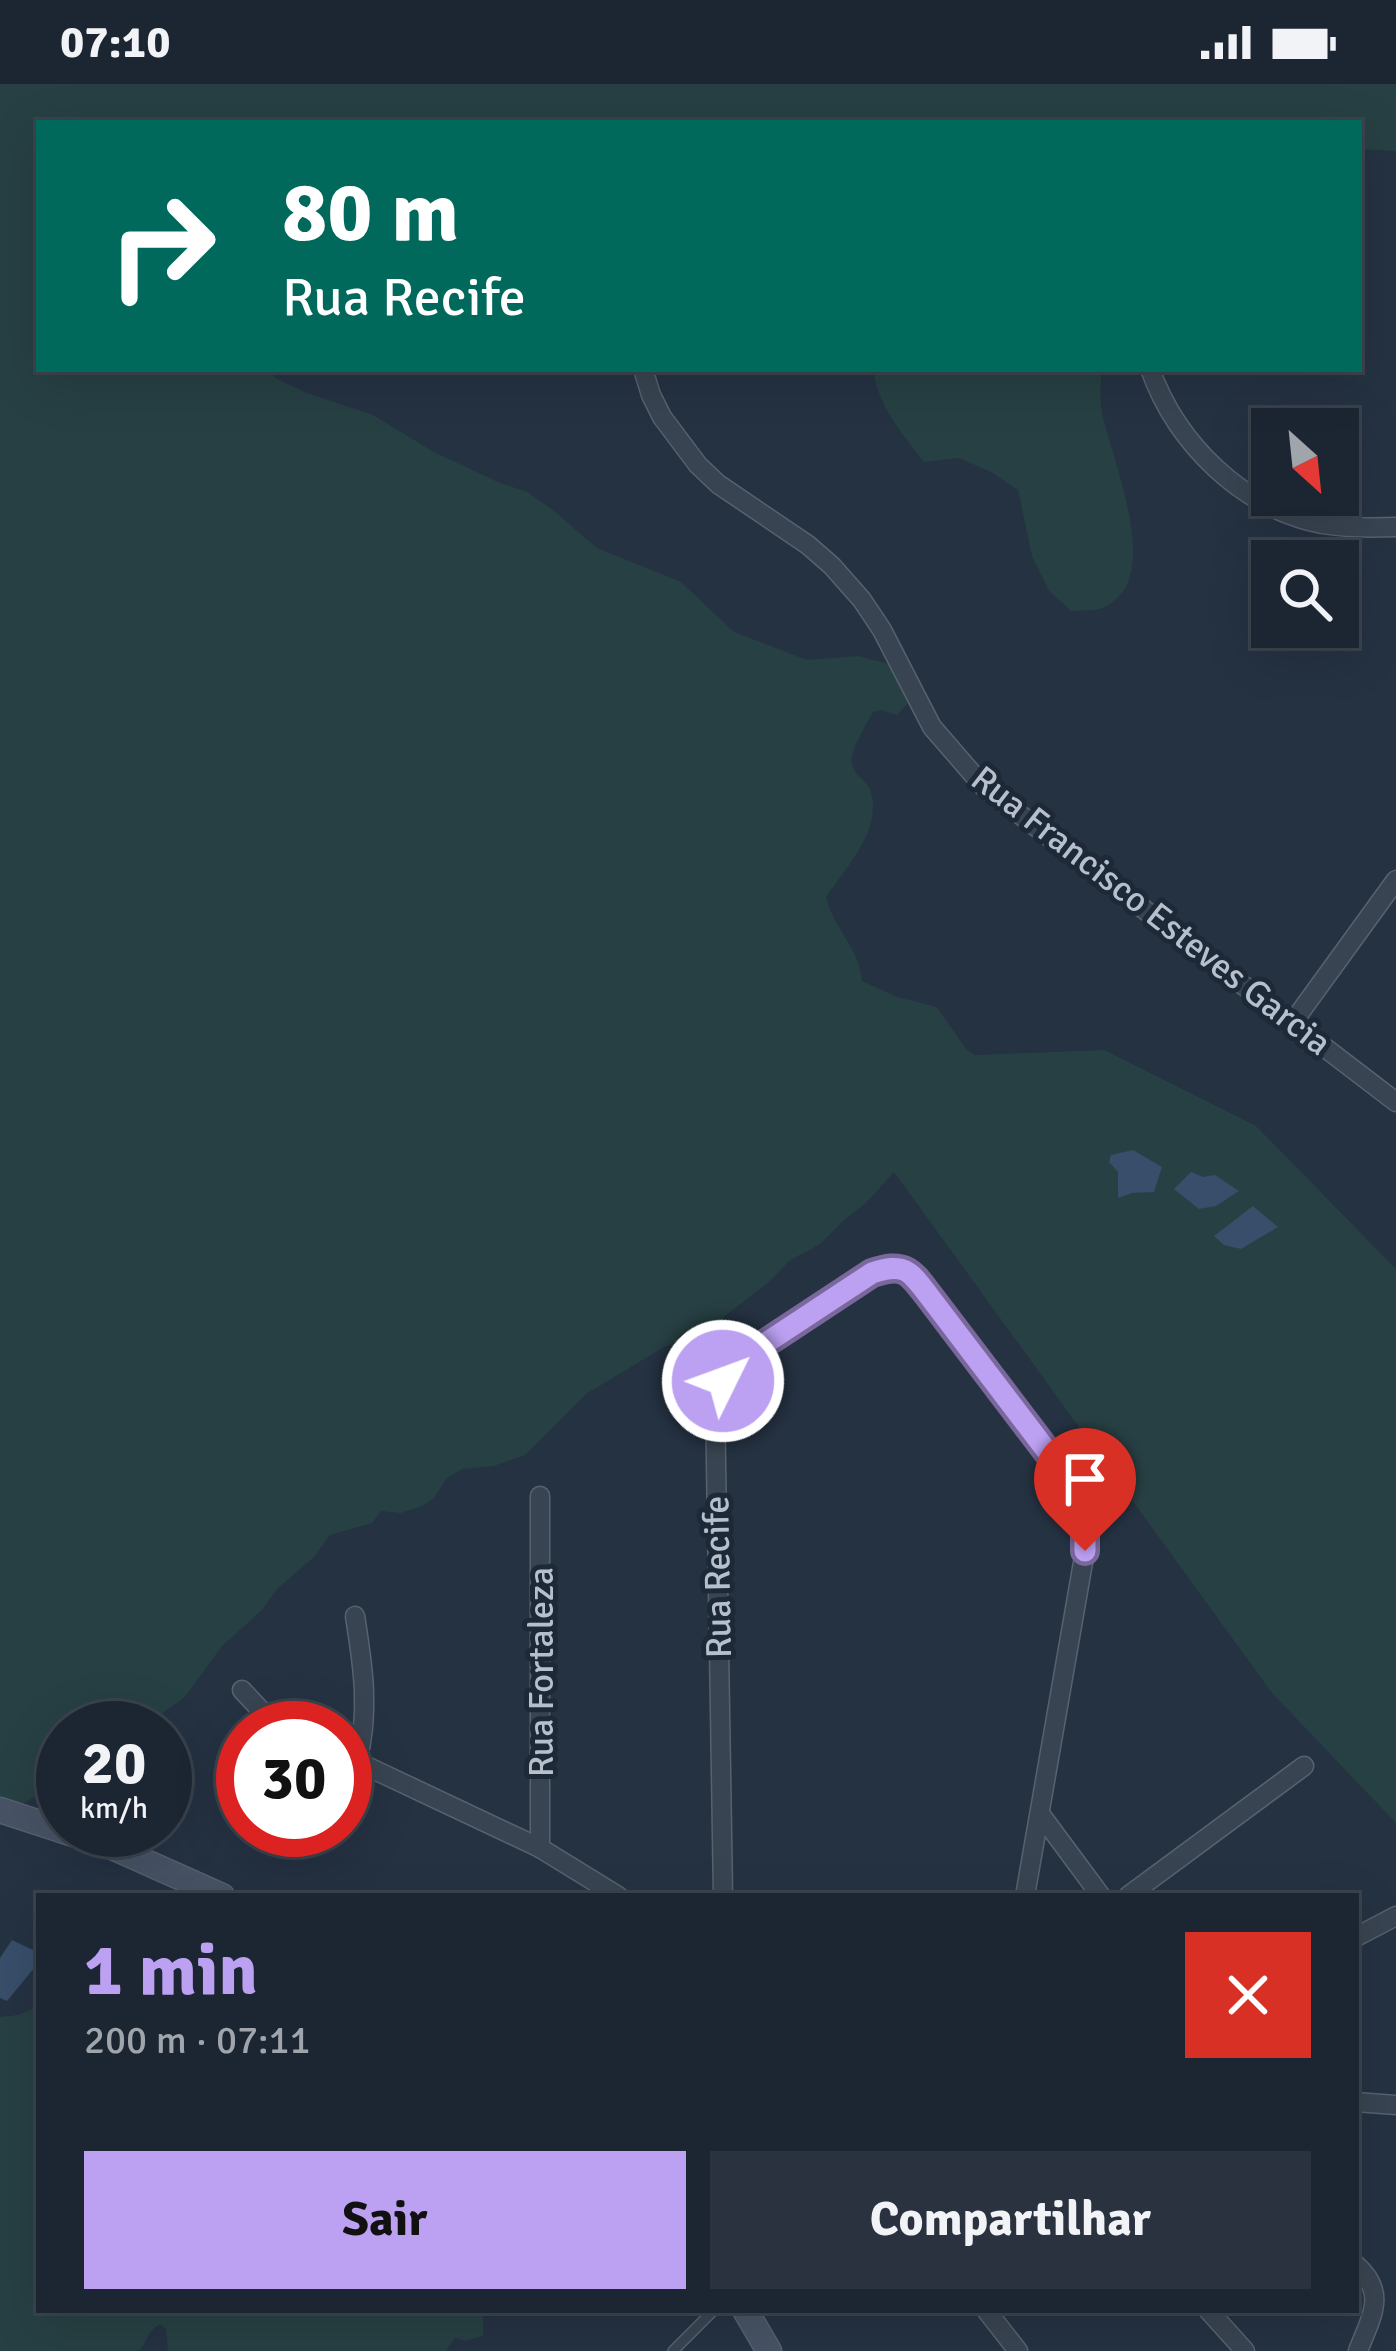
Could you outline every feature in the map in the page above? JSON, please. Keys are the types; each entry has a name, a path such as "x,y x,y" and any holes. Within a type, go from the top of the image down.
{"street":[{"name":"Rua Francisco Esteves Garcia","path":"644,372 656,406 683,448 718,484 808,545 862,600 932,728 984,787 1396,1102"},
{"path":"1152,372 1182,433 1206,460 1256,499 1320,524 1396,526"},
{"path":"1293,1022 1396,880"},
{"name":"Rua Recife","path":"723,1893 718,1388 737,1362 872,1273 896,1266 913,1275 1071,1480 1085,1506 1085,1551 1025,1893"},
{"name":"Rua Fortaleza","path":"540,1848 541,1496"},
{"path":"355,1616 366,1701"},
{"path":"242,1690 252,1701"},
{"path":"1132,1893 1304,1766"},
{"path":"372,1769 540,1848 613,1893"},
{"path":"0,1810 110,1846 214,1893"},
{"path":"1041,1815 1098,1893"},
{"path":"1359,1935 1396,1916"},
{"path":"1359,2102 1396,2105"},
{"path":"1358,2351 1375,2295 1359,2268"},
{"path":"748,2313 769,2351"},
{"path":"988,2313 1018,2351"},
{"path":"1211,2313 1245,2351"}],"lane":[{"path":"673,2351 711,2313"}],"green space":[{"path":"0,84 1396,84 1396,151 1362,149 1362,120 36,120 36,372 272,372 307,393 373,415 434,452 527,492 597,548 681,582 734,632 807,660 858,656 896,666 908,703 897,715 873,712 856,745 852,764 870,790 872,818 857,854 826,897 857,959 862,981 897,997 937,1007 975,1055 1104,1050 1256,1126 1396,1269 1396,1823 1272,1693 894,1172 819,1245 790,1260 725,1316 708,1343 688,1338 664,1347 586,1394 525,1455 494,1466 462,1469 422,1506 401,1513 381,1511 372,1523 330,1535 314,1557 222,1646 180,1701 36,1701 36,1795 24,1803 0,1804"},
{"path":"874,372 1102,372 1101,407 1133,546 1131,573 1120,595 1100,609 1071,611 1049,591 1032,556 1018,490 959,458 924,462 886,407"},
{"path":"36,2009 36,2313 483,2313 483,2336 465,2341 455,2338 446,2351 168,2351 166,2329 160,2324 138,2351 0,2351 0,2017"}],"water":[{"path":"1133,1150 1162,1167 1154,1192 1118,1198 1118,1172 1109,1162 1111,1155"},
{"path":"1191,1172 1215,1175 1239,1191 1216,1206 1199,1209 1174,1189"},
{"path":"1253,1206 1278,1227 1241,1249 1224,1245 1214,1236"},
{"path":"12,1940 36,1952 36,1966 7,2001 0,1998 0,1958"}],"route":[{"path":"723,1381 737,1362 872,1273 896,1266 904,1269 1071,1480 1085,1506 1085,1551"}]}
